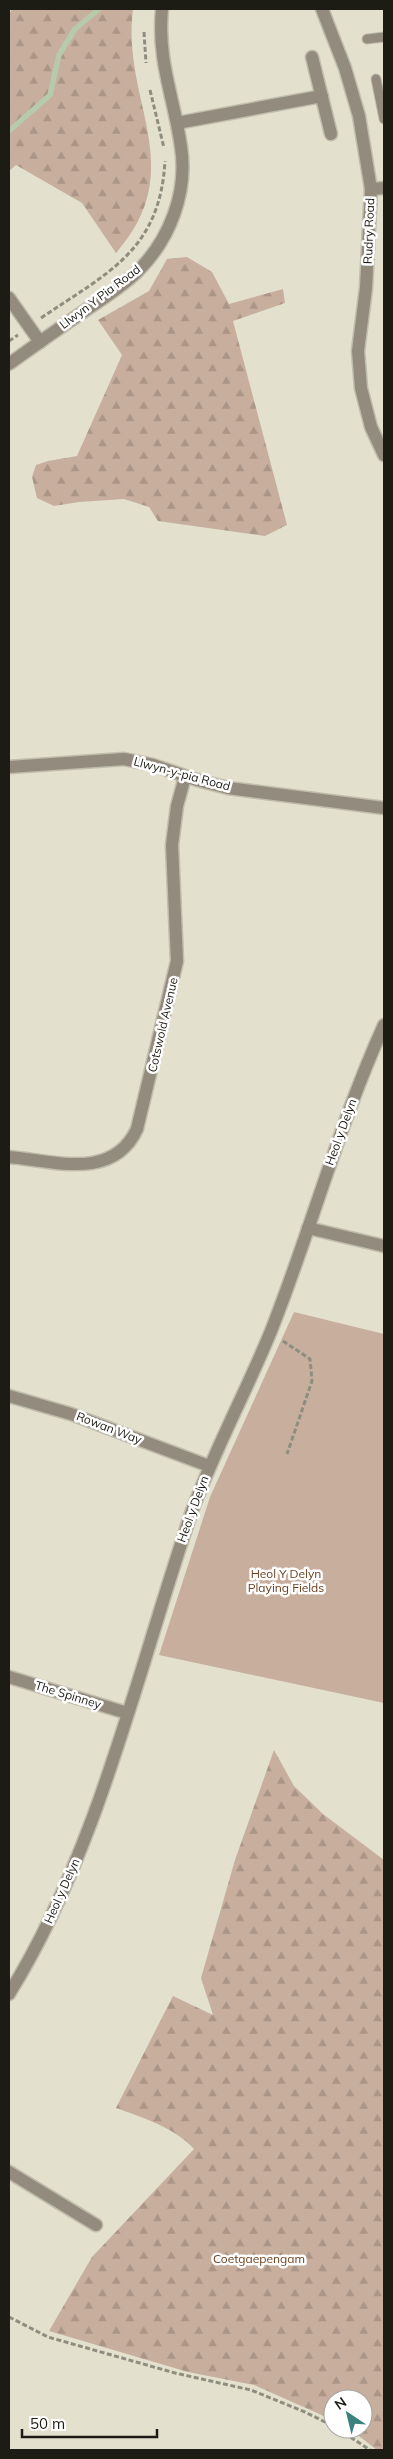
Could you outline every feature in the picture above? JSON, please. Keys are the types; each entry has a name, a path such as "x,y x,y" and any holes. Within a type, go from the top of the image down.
{"street":[{"name":"Llwyn Y Pia Road","path":"9,364 137,272 162,241 174,217 180,190 182,149 162,58 160,30 162,9"},
{"name":"Rudry Road","path":"322,9 345,68 359,116 371,189 366,288 358,350 361,388 371,427 384,455"},
{"path":"312,57 331,134"},
{"path":"177,123 322,96"},
{"path":"371,189 384,188"},
{"path":"9,298 40,342"},
{"name":"Llwyn-y-pia Road","path":"9,767 124,759 153,765 185,777 228,788 384,808"},
{"name":"Cotswold Avenue","path":"9,1156 73,1164 105,1161 111,1159 124,1149 137,1130 178,961 172,845 177,806 185,777"},
{"name":"Heol y Delyn","path":"9,1994 37,1943 73,1868 103,1788 164,1593 208,1466 270,1332 354,1097 384,1025"},
{"path":"308,1228 384,1246"},
{"name":"Rowan Way","path":"9,1396 71,1414 208,1466"},
{"name":"The Spinney","path":"9,1677 126,1713"},
{"path":"9,2172 96,2225"}],"lane":[{"path":"367,40 384,37"},
{"path":"376,79 384,119"}],"path":[{"path":"9,341 118,265 131,253 152,222 162,193 166,162 150,90"},
{"path":"270,1332 310,1359 312,1381 287,1454"},
{"path":"9,2316 21,2325 56,2340 175,2373 251,2390 323,2421"},
{"path":"353,2439 370,2450"}],"green space":[{"path":"12,9 133,9 132,43 148,134 151,163 149,192 138,222 116,253 82,203 16,165 9,171 9,14"},
{"path":"187,257 212,272 229,304 283,289 285,303 233,321 287,525 265,536 158,521 149,507 124,499 54,506 37,498 32,477 36,465 77,456 122,355 98,320 149,291 167,259"},
{"name":"Heol Y Delyn Playing Fields","path":"294,1312 384,1334 384,1703 159,1655 210,1497"},
{"name":"Coetgaepengam","path":"274,1750 294,1786 323,1814 384,1860 384,2450 377,2450 363,2439 373,2439 373,2389 323,2389 323,2416 254,2385 188,2372 49,2331 92,2257 194,2149 168,2129 116,2108 173,1996 213,2015 201,1978 235,1860"}],"waterway":[{"path":"9,131 50,95 59,55 75,29 99,9"}]}
